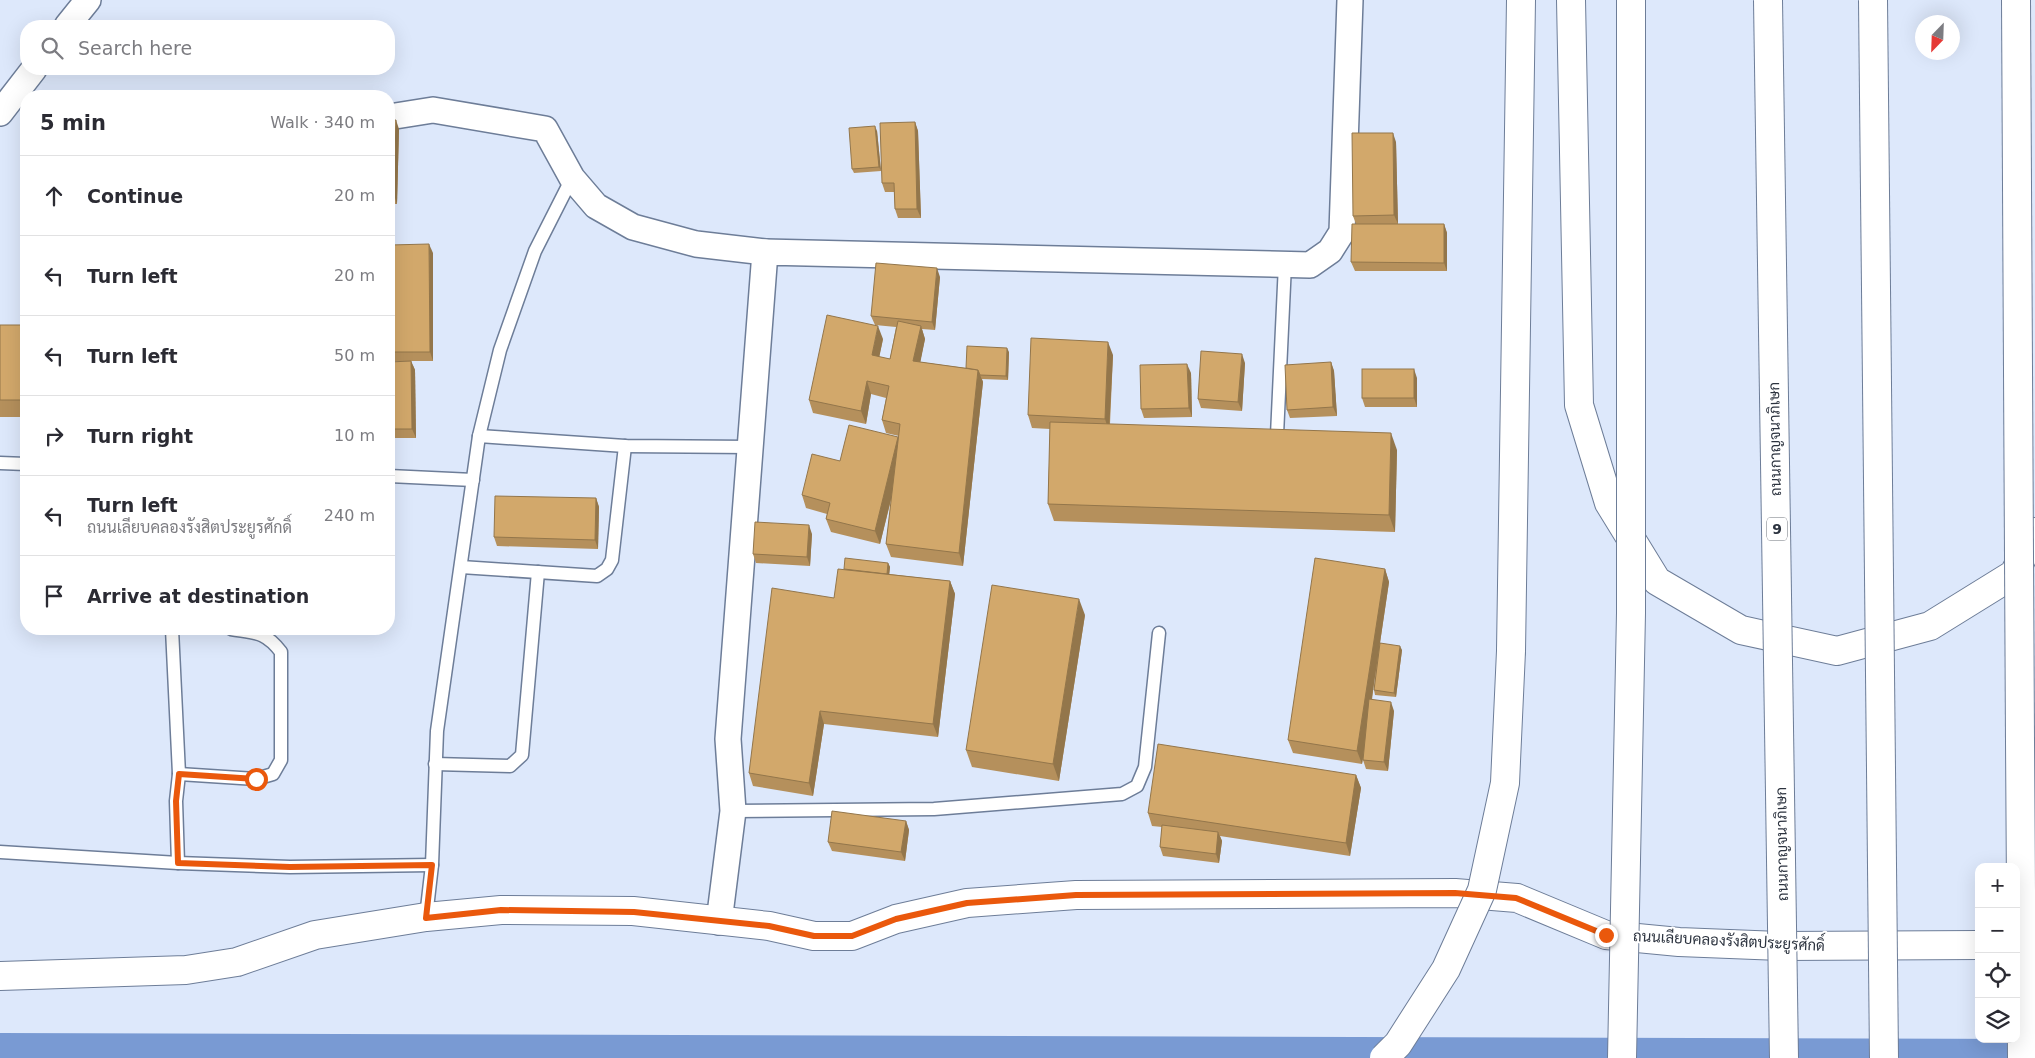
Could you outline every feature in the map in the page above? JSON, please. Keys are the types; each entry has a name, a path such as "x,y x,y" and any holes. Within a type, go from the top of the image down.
{"main road":[{"path":"1384,1058 1398,1044 1446,969 1482,890 1505,783 1511,651 1521,0"},
{"path":"1572,0 1578,405 1609,503 1657,581 1741,630 1838,651 1930,626 2014,574 2035,532"},
{"path":"1622,1058 1631,613 1631,0"},
{"name":"ถนนกาญจนาภิเษก","path":"1768,0 1784,1058"},
{"path":"1873,0 1884,1058"},
{"path":"2016,0 2022,1058"},
{"name":"ถนนเลียบคลองรังสิตประยูรศักดิ์","path":"0,976 186,970 237,962 314,935 426,918 501,910 634,912 769,926 814,936 852,936 896,919 967,903 1076,895 1455,893 1516,898 1606,935 1679,942 1782,946 1975,945"},
{"path":"2020,945 2035,945"}],"street":[{"path":"72,20 88,0"},
{"path":"395,116 433,110 545,129 572,178 596,206 634,227 696,244 765,252 1310,265 1330,251 1342,232 1350,0"},
{"path":"0,113 29,75"},
{"path":"718,922 733,811 728,739 765,252"}],"lane":[{"path":"426,918 432,865 437,731 480,436 500,350 535,251 572,178"},
{"path":"1277,435 1285,264"},
{"path":"480,436 625,446 751,447"},
{"path":"461,567 596,576 607,569 612,560 625,446"},
{"path":"0,463 20,464"},
{"path":"395,476 474,480"},
{"path":"435,764 510,766 522,755 538,572"},
{"path":"733,811 934,809 1122,794 1137,786 1144,768 1159,633"},
{"path":"172,635 179,774 176,801 178,863"},
{"path":"179,774 256,779 273,774 281,760 281,652 271,639 260,635"},
{"path":"0,852 178,863 290,867 432,865"}],"water":[{"path":"0,1033 1975,1039 1975,1043 2020,1043 2020,1039 2035,1039 2035,1058 0,1058"}],"building":[{"path":"395,120 396,120 395,158"},
{"path":"915,122 917,209 895,209 894,183 882,183 880,123"},
{"path":"875,126 879,167 852,169 849,128"},
{"path":"1352,133 1393,133 1394,215 1353,216"},
{"path":"1352,224 1444,224 1444,263 1351,262"},
{"path":"429,244 430,352 395,352 395,245"},
{"path":"876,263 937,268 932,322 871,316"},
{"path":"827,315 878,326 872,355 890,359 898,321 921,326 913,361 978,370 959,553 886,544 900,424 882,420 889,386 867,381 861,411 809,400"},
{"path":"0,325 20,325 20,400 0,400"},
{"path":"1031,338 1108,342 1105,419 1028,415"},
{"path":"967,346 1007,348 1006,376 980,375 978,370 966,368"},
{"path":"1201,351 1242,354 1238,402 1198,399"},
{"path":"411,361 412,429 395,429 395,362"},
{"path":"1331,362 1333,407 1287,410 1285,365"},
{"path":"1187,364 1189,408 1141,409 1140,365"},
{"path":"1362,369 1414,369 1414,398 1362,398"},
{"path":"1050,422 1391,433 1389,515 1048,504"},
{"path":"849,425 898,437 875,531 826,519 830,503 802,495 812,454 840,461"},
{"path":"495,496 596,498 595,540 494,537"},
{"path":"755,522 809,525 807,557 753,554"},
{"path":"845,558 888,563 887,574 844,569"},
{"path":"1315,558 1385,569 1357,751 1288,740"},
{"path":"838,569 950,581 933,724 820,711 809,783 749,773 772,588 834,598"},
{"path":"992,585 1079,599 1053,764 966,750"},
{"path":"1380,643 1400,646 1394,693 1374,690"},
{"path":"1369,699 1391,702 1384,762 1363,760"},
{"path":"1158,744 1356,775 1346,843 1148,813"},
{"path":"832,811 906,821 901,852 828,842"},
{"path":"1162,825 1218,832 1216,854 1160,847"}],"route":[{"path":"256,779 179,774 176,801 178,863 290,867 432,865 426,918 501,910 634,912 769,926 814,936 852,936 896,919 967,903 1076,895 1455,893 1516,898 1606,935"}]}
